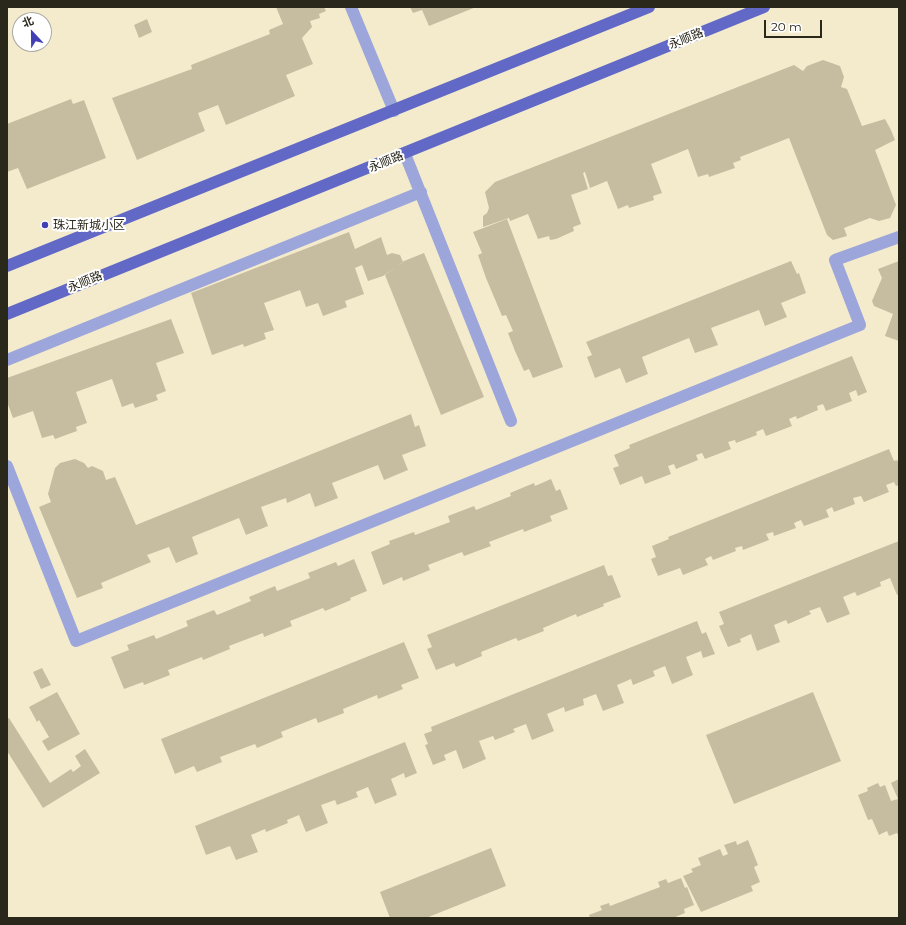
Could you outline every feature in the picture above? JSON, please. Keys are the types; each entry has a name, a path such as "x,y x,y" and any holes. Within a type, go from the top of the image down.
{"main road":[{"path":"7,266 649,7"},
{"name":"永顺路","path":"7,314 406,154 764,7"}],"street":[{"path":"351,7 394,111"},
{"path":"406,154 511,421"},
{"path":"7,360 421,192"},
{"path":"7,466 76,641 860,325 835,260 899,237"}],"building":[{"path":"276,7 324,7 326,11 319,14 320,18 310,21 312,27 302,38 313,64 286,75 295,96 226,125 218,105 198,113 205,131 137,160 112,98 192,69 191,65 270,34 269,30 283,24"},
{"path":"410,7 476,7 429,26 422,10 413,13"},
{"path":"147,19 152,32 139,38 134,25"},
{"path":"823,60 840,66 844,77 841,87 847,89 862,126 885,119 891,130 895,140 875,150 896,205 890,218 879,221 870,218 844,228 847,236 833,240 827,235 789,138 740,157 741,160 733,163 735,168 709,177 708,174 698,177 688,149 651,164 662,193 653,196 654,200 629,208 628,205 618,209 607,181 590,188 585,172 583,173 588,189 571,195 581,224 573,227 574,231 556,239 550,240 549,236 538,239 528,214 510,221 509,218 483,227 483,216 487,213 489,208 485,192 495,182 794,65 803,71 807,66"},
{"path":"71,99 73,104 84,100 106,158 27,189 18,168 7,172 7,124"},
{"path":"507,219 563,367 533,378 529,369 524,371 515,351 508,333 513,331 506,315 502,316 486,278 478,255 482,253 473,232"},
{"path":"349,232 355,249 381,237 387,255 392,253 400,255 403,262 383,276 368,281 362,265 355,268 364,294 345,301 347,307 323,316 318,303 306,307 300,290 264,303 274,330 264,333 266,339 244,347 243,344 212,355 191,293"},
{"path":"424,253 484,397 441,415 385,275 404,261"},
{"path":"791,261 797,274 799,273 806,293 781,303 787,317 765,326 759,310 711,328 718,345 695,353 689,338 642,357 648,374 626,383 620,368 595,378 587,357 592,355 586,342"},
{"path":"899,261 899,341 885,336 893,314 874,306 872,301 882,278 878,269"},
{"path":"171,319 184,353 156,363 166,391 156,395 158,400 135,408 133,403 122,407 112,379 76,392 87,423 76,427 77,431 55,439 53,435 42,438 33,411 13,418 7,402 7,378"},
{"path":"852,356 867,392 858,396 856,390 849,393 852,401 826,411 823,404 817,406 818,410 797,419 796,416 789,419 792,426 766,436 763,429 756,432 757,435 736,443 735,440 728,442 731,449 705,459 702,453 696,455 698,460 676,469 674,464 668,466 671,474 645,484 642,476 620,485 613,468 619,466 614,455 630,448 629,445"},
{"path":"411,414 415,427 419,425 426,446 402,455 408,470 384,480 378,465 332,483 338,498 315,507 310,493 287,503 286,498 261,507 268,526 246,535 239,518 192,537 198,554 176,563 169,547 147,555 151,562 101,583 103,588 77,598 39,507 51,502 48,494 55,468 60,463 75,459 84,463 88,468 92,466 103,471 106,480 115,477 136,525"},
{"path":"889,449 894,461 897,460 899,464 899,485 896,486 894,482 886,485 889,492 864,502 861,496 853,498 855,504 834,512 832,507 826,510 829,517 804,526 801,520 794,523 796,528 774,536 773,532 766,534 769,540 743,550 742,546 735,548 736,551 713,560 711,556 705,559 708,565 683,575 680,568 658,576 651,559 656,557 652,546 669,539 668,537"},
{"path":"551,479 556,491 560,489 568,509 550,516 552,521 524,532 523,529 489,542 491,546 464,556 462,552 428,565 430,570 403,581 402,577 383,585 371,552 390,544 389,541 414,532 415,535 450,522 448,516 474,506 476,510 511,496 510,493 534,483 535,486"},
{"path":"899,541 899,594 897,595 890,578 880,582 881,586 857,596 855,592 843,597 850,614 827,623 820,607 809,611 811,614 788,624 786,620 774,625 780,642 757,651 751,634 740,639 741,642 728,647 719,626 724,624 719,612"},
{"path":"354,559 367,591 350,598 351,600 325,611 323,608 290,621 292,626 264,637 263,633 229,646 230,649 203,660 202,657 168,670 170,675 144,685 143,682 124,689 111,657 129,650 127,645 154,635 156,639 188,626 186,621 214,610 217,615 251,601 249,597 275,586 277,591 310,578 308,573 336,562 338,566"},
{"path":"604,565 608,576 612,575 621,597 577,617 576,614 543,628 544,631 518,641 516,638 481,652 482,656 456,667 454,663 436,670 427,649 432,647 427,635"},
{"path":"697,621 702,634 706,632 715,654 703,658 701,651 686,657 693,675 672,684 665,666 653,671 655,676 633,685 631,679 617,685 624,703 603,711 596,694 583,699 584,705 565,712 564,707 547,714 554,731 532,740 526,724 513,729 515,732 495,740 493,736 479,741 486,759 463,769 456,750 444,755 446,760 433,765 425,745 428,744 424,734 432,731 431,727"},
{"path":"404,642 419,678 401,685 403,689 378,699 377,695 343,709 344,713 318,723 316,718 281,732 283,737 257,748 255,744 220,757 222,762 197,772 194,766 175,774 161,739"},
{"path":"42,668 51,685 41,689 33,672"},
{"path":"57,692 80,734 48,751 42,741 49,737 39,720 37,722 29,707"},
{"path":"813,692 841,761 734,804 706,735"},
{"path":"9,718 50,783 71,769 73,772 81,766 75,756 85,749 100,773 43,808 7,751 7,719"},
{"path":"405,742 417,773 405,778 404,773 391,779 397,795 375,804 368,787 356,792 358,797 337,805 335,800 321,805 328,823 306,832 299,815 287,820 288,823 266,832 265,829 251,835 258,852 236,860 230,846 206,855 195,826"},
{"path":"899,779 899,837 897,833 889,836 887,831 879,835 872,819 868,820 858,795 868,791 867,788 878,783 880,787 885,785 891,801 898,799 891,783"},
{"path":"748,840 758,865 754,867 760,882 751,886 753,891 701,912 683,876 693,872 691,869 701,865 698,858 720,849 723,856 728,854 724,845 736,841 737,845"},
{"path":"491,848 506,886 426,918 390,918 380,892"},
{"path":"681,878 685,888 687,887 694,905 684,909 685,913 673,918 590,918 589,915 602,910 600,906 609,903 610,906 660,887 658,882 666,879 668,883"}],"place":[{"name":"珠江新城小区","path":"45,225"}]}
